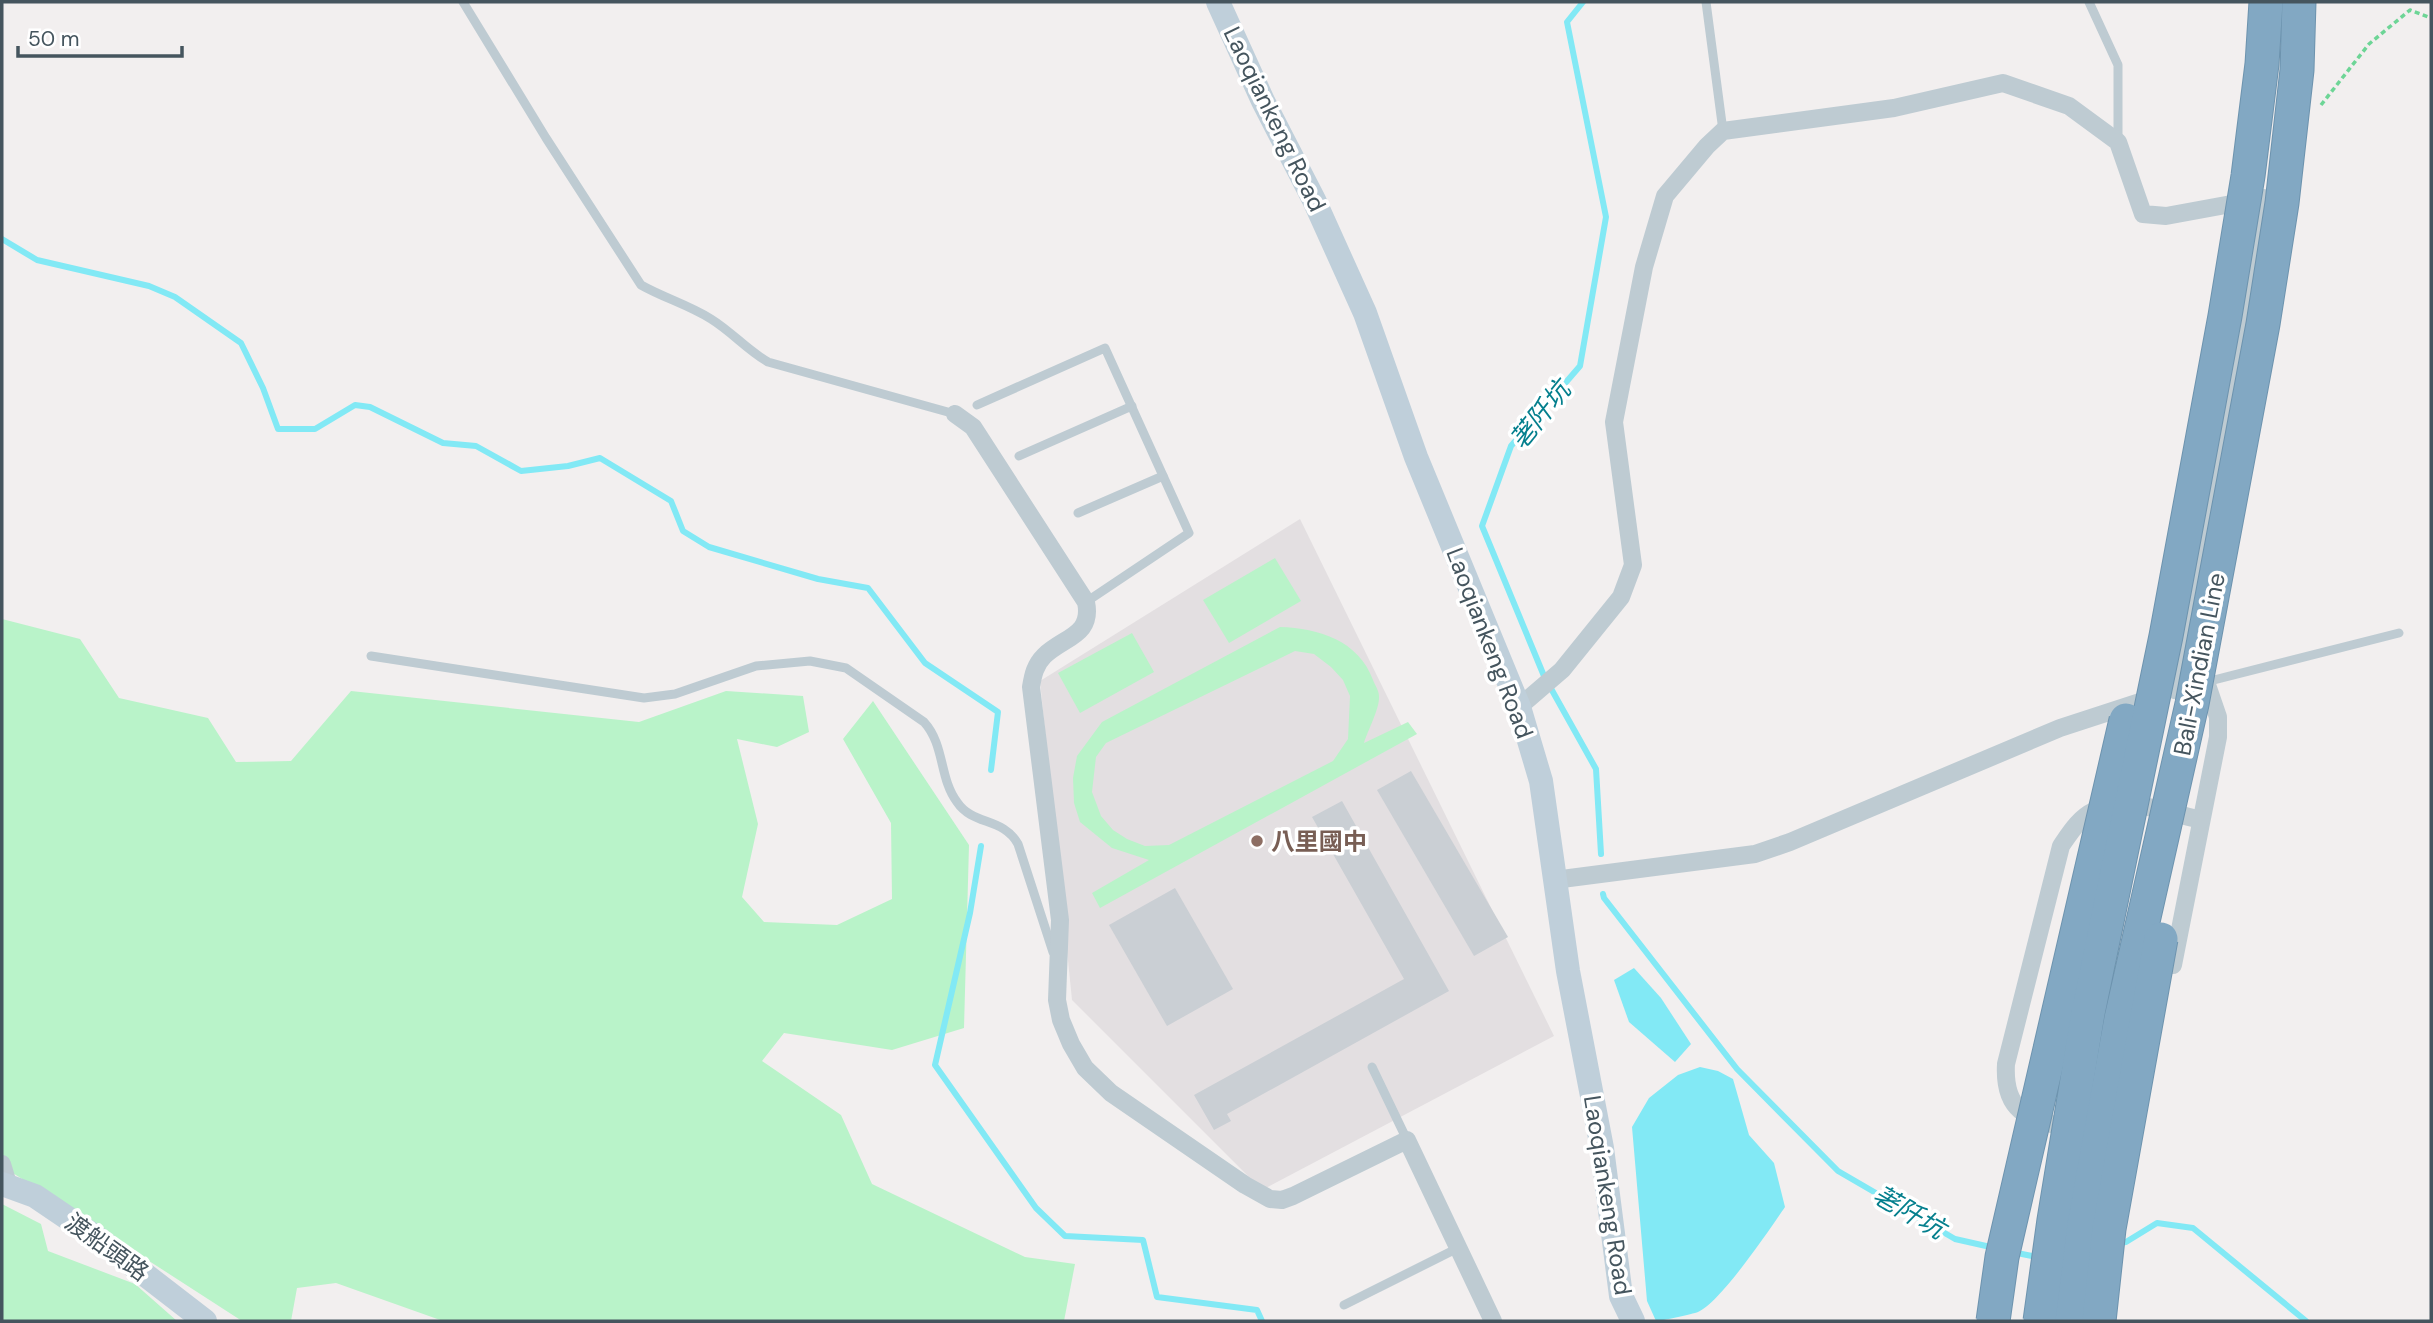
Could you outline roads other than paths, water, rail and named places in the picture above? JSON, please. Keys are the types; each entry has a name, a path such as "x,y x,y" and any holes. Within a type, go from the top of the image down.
{"highway":[{"name":"Bali-Xindian Line","path":"2040,1321 2088,1013 2166,636 2248,176 2262,64 2266,2"},
{"name":"Bali-Xindian Line","path":"2071,1321 2084,1225 2121,1019 2191,692 2263,324 2282,203 2297,70 2299,2"},
{"path":"1993,1321 2005,1243 2141,656 2190,502"},
{"path":"2099,1321 2109,1229 2167,908 2191,692"}],"street":[{"name":"Laoqiankeng Road","path":"1218,2 1314,200 1364,313 1416,457 1528,700 1570,985 1602,1148 1621,1296 1633,1321"},
{"path":"1528,700 1559,673 1621,597 1633,565 1614,422 1644,267 1665,196 1723,131 1894,107 2003,83 2069,106 2118,142 2143,214 2166,216 2264,198 2191,692"},
{"path":"955,414 973,427 1086,602 1088,612 1085,624 1079,632 1045,655 1033,676 1031,687 1060,920 1057,1000 1061,1020 1085,1068 1111,1093 1245,1185 1270,1199 1282,1200 1293,1196 1407,1140 1493,1321"},
{"path":"2191,692 2218,717 2218,737 2147,1098 2141,1115 2132,1126 2107,1136 2029,1118 2010,1097 2005,1080 2006,1064 2061,846 2076,825 2094,810 2117,804 2201,820"},
{"path":"1554,880 1755,854 1790,842 2060,728 2191,692"},
{"path":"2055,1321 2083,1132"},
{"name":"渡船頭路","path":"4,1178 100,1240 205,1321"}],"lane":[{"path":"463,2 546,138 641,285 709,317 733,334 752,353 768,362 955,414"},
{"path":"1706,2 1723,131"},
{"path":"2089,2 2118,65 2118,142"},
{"path":"977,405 1105,348 1189,533 1086,602"},
{"path":"1019,456 1132,406"},
{"path":"1078,513 1163,476"},
{"path":"2191,692 2399,633"},
{"path":"372,656 643,698 675,694 756,666 810,661 846,668 924,722 932,731 938,742 952,795 965,811 975,818 1006,828 1013,835 1059,970"},
{"path":"1372,1067 1407,1140"},
{"path":"1344,1304 1458,1248"}],"water":[{"path":"1634,968 1661,998 1691,1044 1675,1062 1629,1022 1614,980"},
{"path":"1700,1067 1718,1071 1733,1079 1749,1135 1774,1163 1785,1207 1744,1264 1707,1306 1695,1313 1656,1321 1647,1301 1632,1127 1649,1098 1678,1075"}],"waterway":[{"name":"荖阡坑","path":"1583,2 1567,22 1606,217 1580,366 1511,446 1482,526 1544,676 1596,769 1601,854"},
{"path":"2,239 37,260 149,286 175,297 241,343 263,388 278,429 315,429 355,405 370,407 443,443 476,446 521,471 568,466 600,458 671,501 683,531 709,547 818,579 868,588 925,663 998,712 991,770"},
{"path":"981,846 970,913 935,1065 1036,1208 1065,1236 1143,1240 1157,1297 1257,1310 1262,1321"},
{"name":"荖阡坑","path":"1603,894 1737,1069 1838,1171 1955,1239 1995,1248"},
{"name":"荖阡坑","path":"2119,1243 2126,1242 2157,1223 2193,1228 2306,1321"},
{"name":"荖阡坑","path":"2012,1252 2039,1255"}],"place":[{"name":"八里國中","path":"1257,841"}]}
